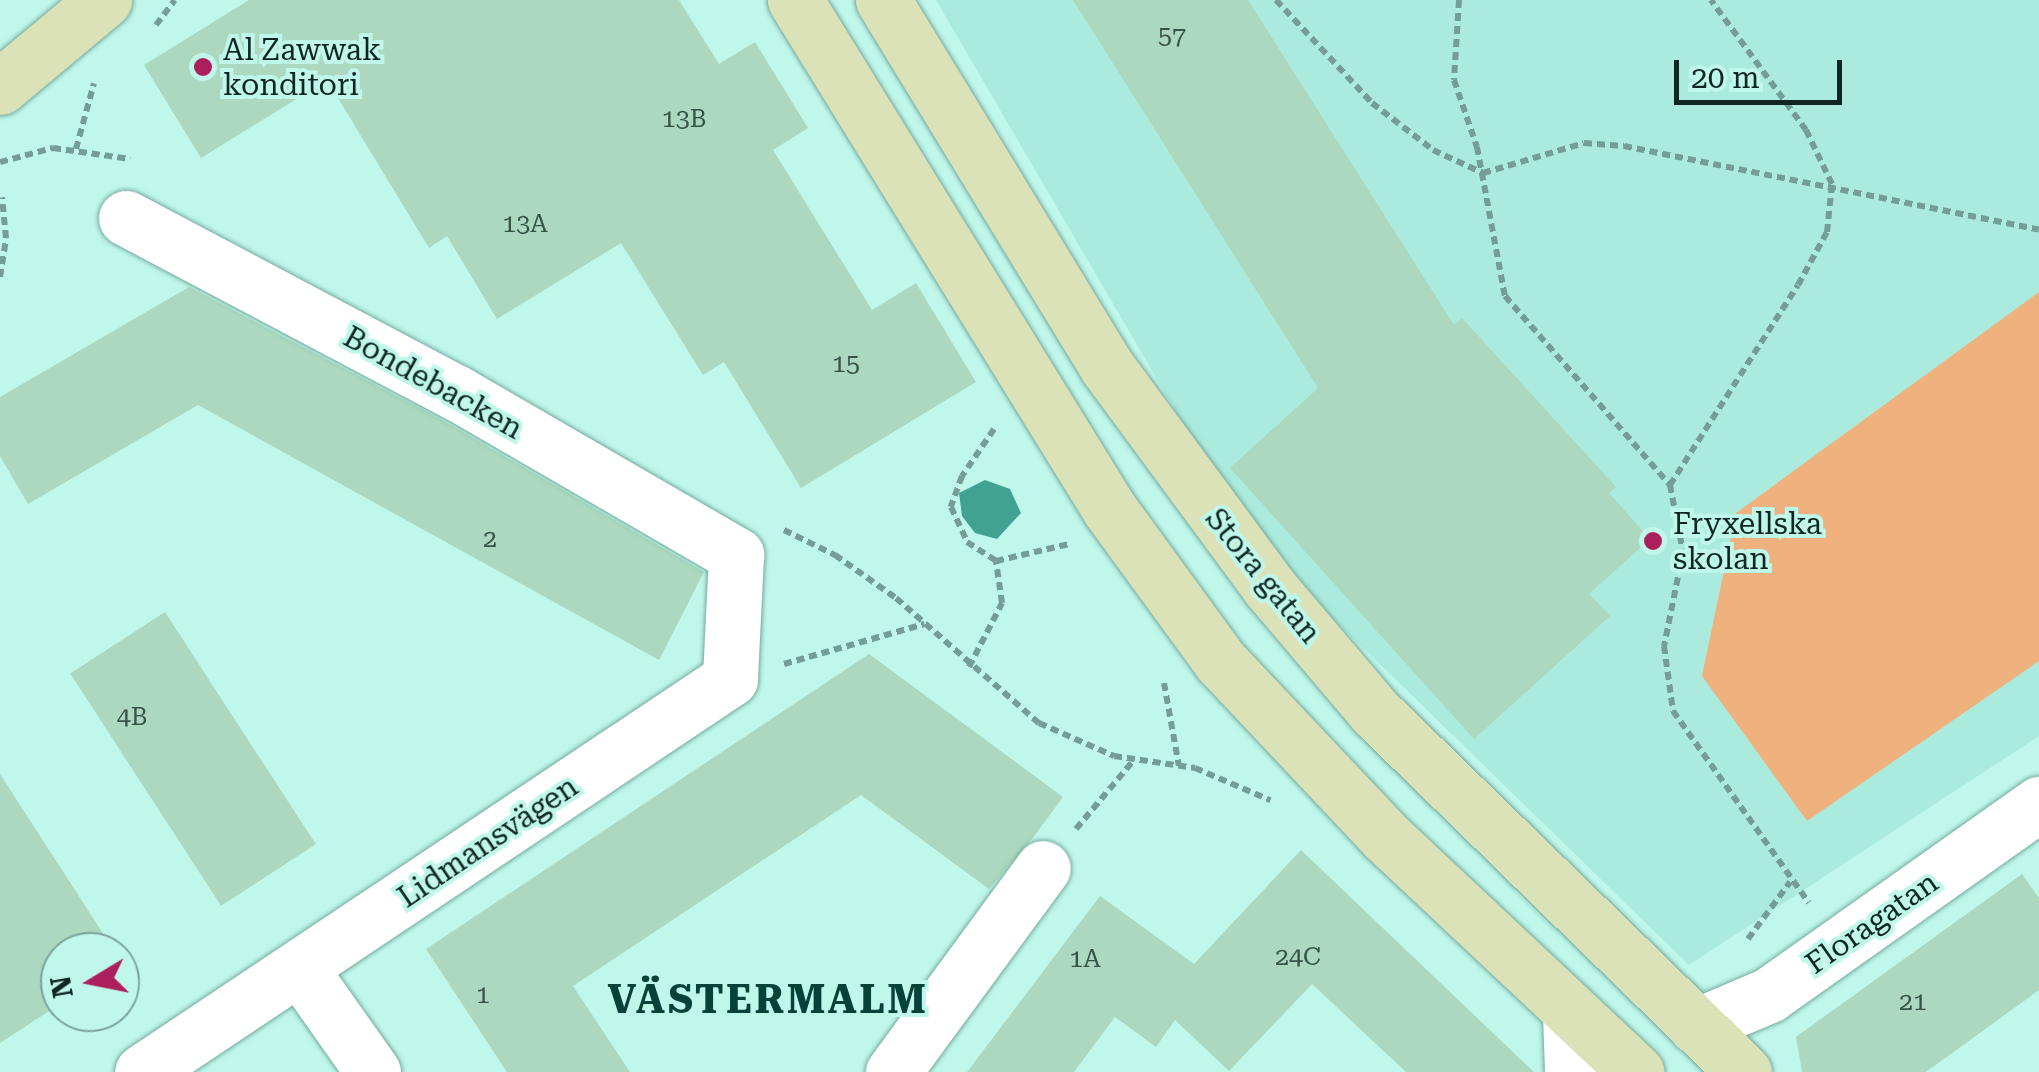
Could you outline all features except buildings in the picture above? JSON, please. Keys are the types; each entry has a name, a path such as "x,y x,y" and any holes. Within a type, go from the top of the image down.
{"main road":[{"path":"0,87 104,0"},
{"path":"795,0 1110,510 1220,662 1385,836 1636,1072"},
{"name":"Stora gatan","path":"883,0 1107,367 1269,587 1376,713 1744,1072"}],"street":[{"name":"Bondebacken","path":"126,218 456,394 736,555 730,679"},
{"name":"Lidmansvägen","path":"142,1072 301,970 730,679"},
{"name":"Floragatan","path":"1696,1026 1770,995 2039,804"},
{"path":"893,1072 1042,868"},
{"path":"301,970 373,1072"},
{"path":"1570,1014 1572,1072"}],"path":[{"path":"1276,0 1372,103 1432,150 1483,173 1584,143 1832,184 2039,230"},
{"path":"1459,0 1454,80 1483,173 1506,296 1670,485 1683,552 1664,646 1673,711 1790,882 1844,942"},
{"path":"1670,485 1798,285 1826,232 1832,184 1806,130 1711,0"},
{"path":"0,162 54,148"},
{"path":"0,276 6,238 2,196"},
{"path":"984,444 952,507 967,542 996,560 1074,542"},
{"path":"970,667 1002,603 996,560"},
{"path":"730,679 924,624"},
{"path":"1159,663 1179,766"},
{"path":"1042,868 1134,760"}],"shaded area":[{"name":"Fryxellska skolan","path":"936,0 2039,0 2039,736 1689,965 1319,605 1214,477"},
{"path":"2039,292 2039,661 1807,821 1702,676 1736,513"},
{"path":"985,480 1010,489 1021,513 997,539 975,533 962,516 959,493"}],"place":[{"name":"Al Zawwak konditori","path":"203,67"},
{"name":"Fryxellska skolan","path":"1653,541"}],"district":[{"name":"VÄSTERMALM","path":"768,1000"}]}
